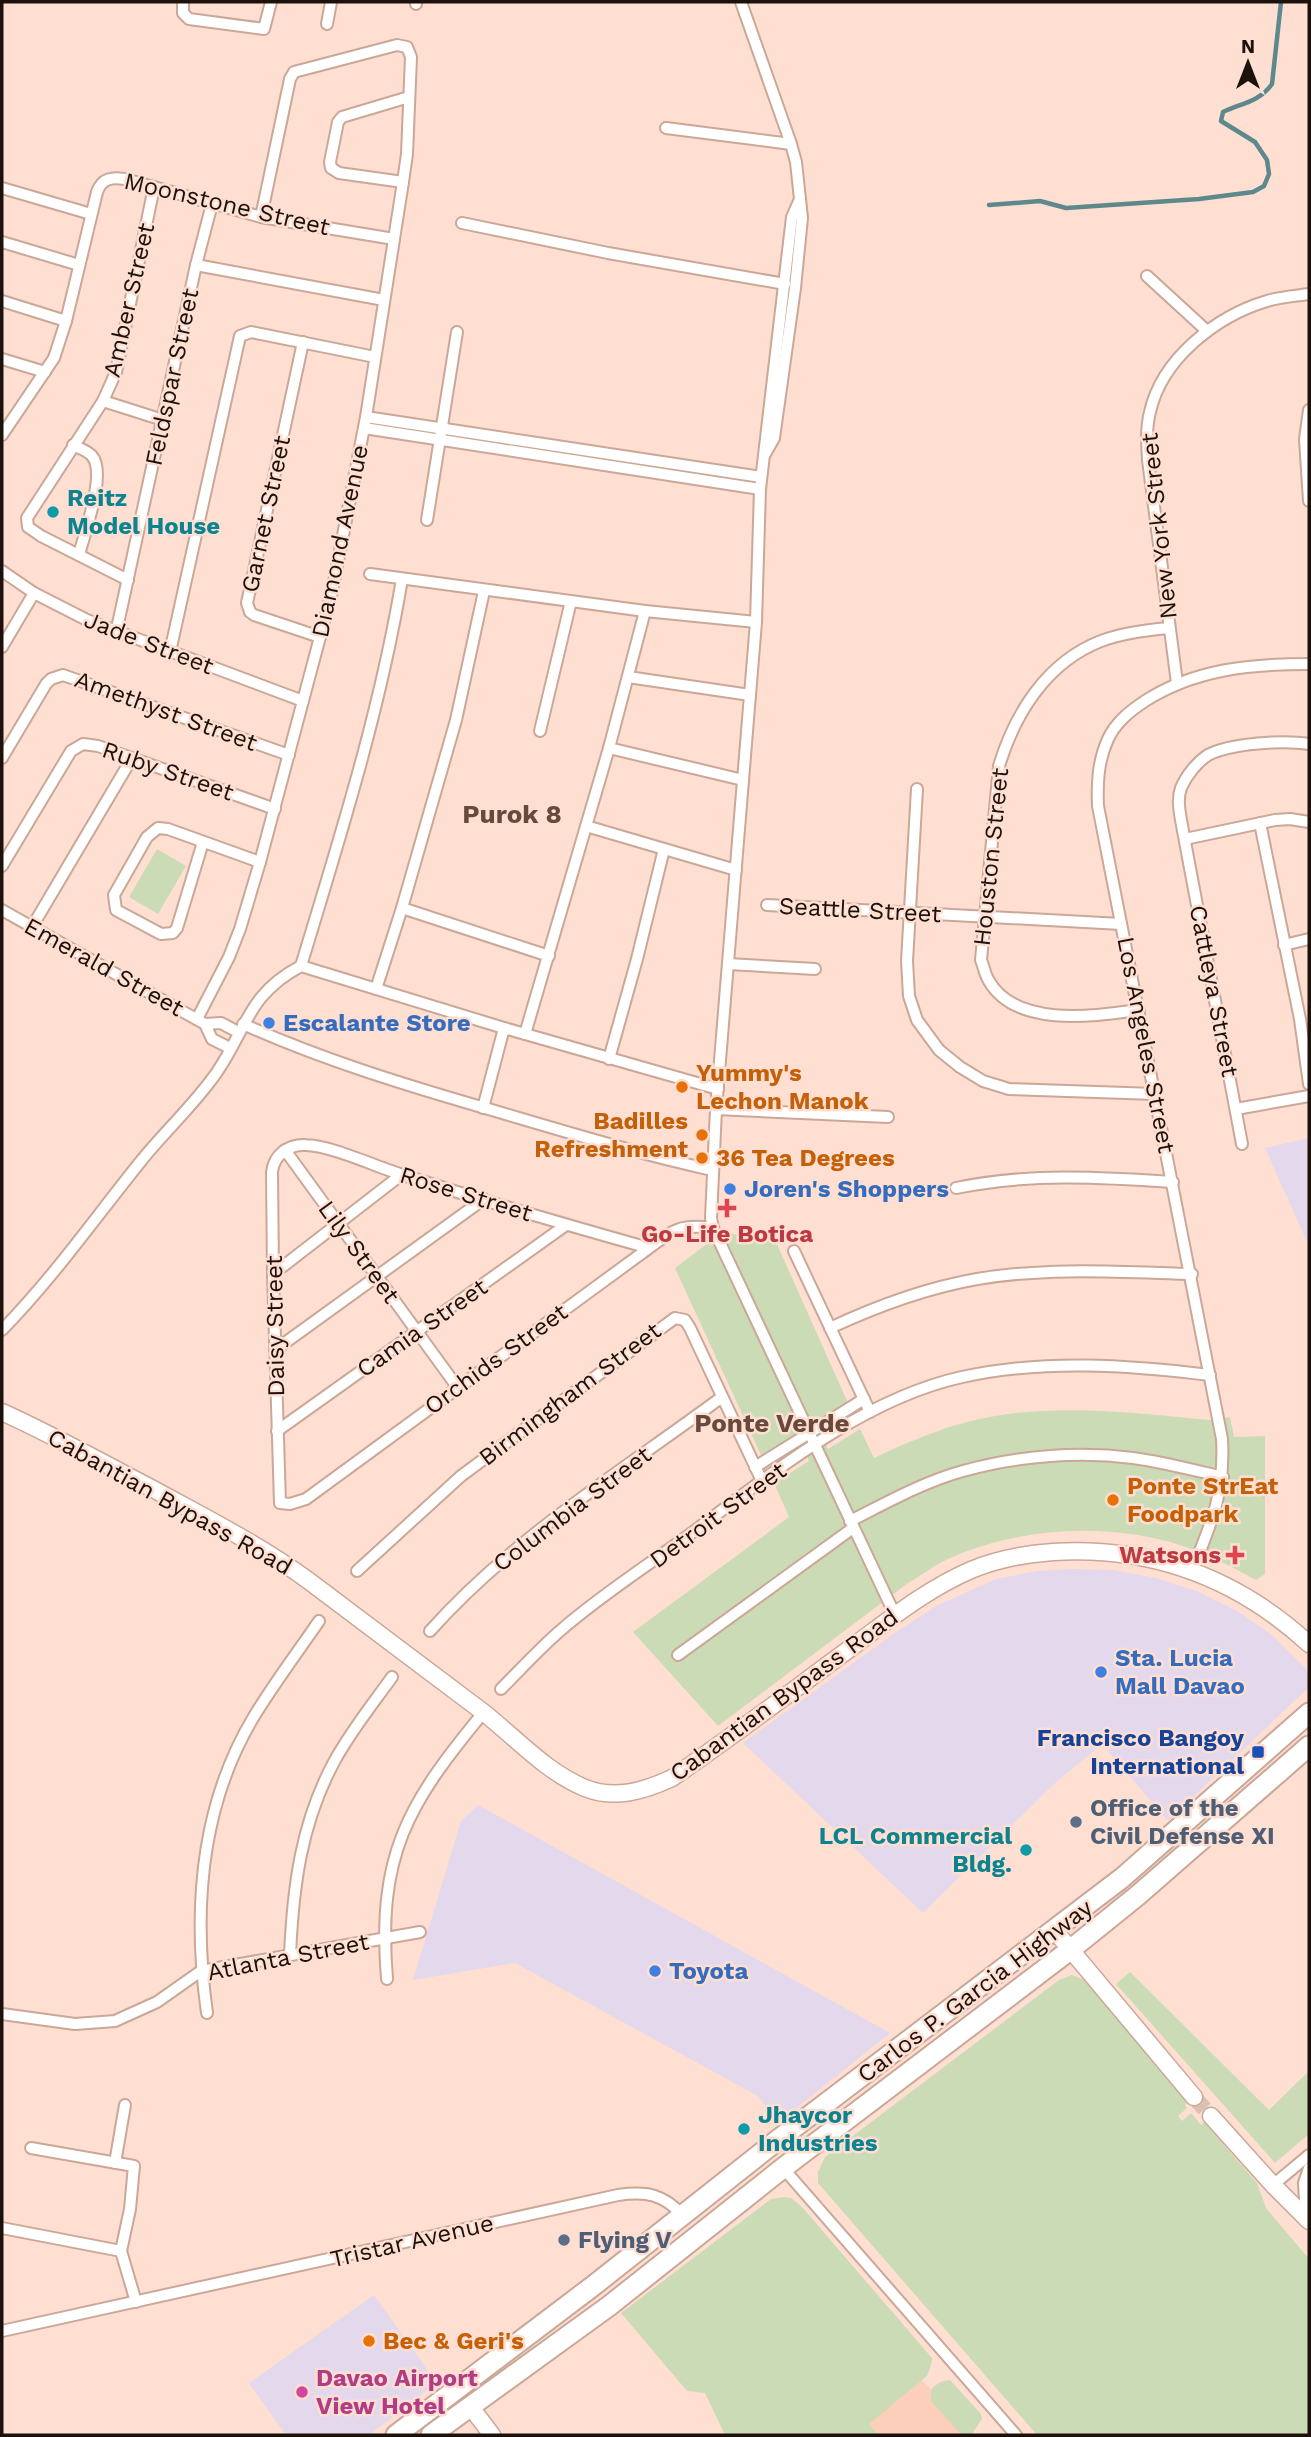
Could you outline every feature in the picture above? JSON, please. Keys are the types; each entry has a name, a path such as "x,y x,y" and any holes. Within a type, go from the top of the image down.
{"highway":[{"name":"Carlos P. Garcia Highway","path":"396,2435 593,2286 779,2139 1055,1931 1122,1878 1309,1713"},
{"name":"Carlos P. Garcia Highway","path":"431,2435 609,2306 783,2168 1070,1950 1137,1896 1309,1746"},
{"path":"746,2166 783,2168 779,2139"},
{"path":"593,2286 609,2306"}],"main road":[{"name":"Cabantian Bypass Road","path":"2,1412 64,1441 264,1550 309,1581 571,1781 603,1792 636,1792 672,1778 895,1615 946,1582 973,1569 1004,1559 1032,1554 1115,1553 1162,1561 1215,1580 1255,1602 1278,1616 1309,1644"},
{"path":"1055,1931 1194,2097"},
{"path":"1211,2116 1273,2185 1308,2219"},
{"path":"470,2406 492,2435"}],"street":[{"path":"183,8 189,19 264,29 271,2"},
{"path":"327,24 331,2"},
{"path":"741,2 791,144 802,218 774,438 764,457"},
{"name":"Diamond Avenue","path":"201,1021 229,957 260,862 341,548 365,423 403,182 411,57 407,47 397,45 294,72 290,79 261,217"},
{"path":"403,182 339,173 331,168 330,162 338,122 342,117 409,97"},
{"path":"666,128 791,144"},
{"name":"Moonstone Street","path":"91,214 97,192 103,182 108,178 125,178 261,217 394,239"},
{"name":"Amber Street","path":"128,580 31,529 26,518 103,401 120,357 155,187"},
{"path":"2,188 91,214 66,321 54,358 2,435"},
{"path":"800,199 792,217 760,483 756,622 716,1109 712,1170 713,1228 895,1615"},
{"name":"Feldspar Street","path":"116,632 212,204"},
{"path":"462,223 608,253 785,284"},
{"path":"2,242 79,265"},
{"path":"197,265 384,300"},
{"path":"1147,276 1207,331"},
{"name":"New York Street","path":"1177,683 1148,460 1147,433 1154,398 1184,352 1207,331 1237,312 1269,300 1309,294"},
{"path":"2,302 66,321"},
{"path":"170,652 238,340 243,333 251,332 375,357"},
{"path":"427,520 457,332"},
{"name":"Garnet Street","path":"303,342 247,603 254,615 320,637"},
{"path":"2,359 45,372"},
{"path":"103,401 163,420"},
{"path":"1309,410 1306,424 1309,501"},
{"path":"365,423 760,483"},
{"path":"73,445 92,456 97,468 94,497 79,555"},
{"name":"Jade Street","path":"2,571 62,608 116,632 303,701"},
{"path":"370,574 484,591 756,622"},
{"path":"2,1330 70,1251 142,1159 197,1098 218,1070 255,1005 274,982 301,966 363,760 383,679 402,579"},
{"path":"376,989 456,720 484,591"},
{"path":"3,641 34,593"},
{"path":"540,731 571,601"},
{"path":"525,1034 609,748 645,611"},
{"name":"Houston Street","path":"1139,1010 1087,1017 1052,1016 1009,1001 989,983 981,960 999,766 1008,737 1021,712 1041,682 1077,654 1100,641 1139,631 1169,628"},
{"name":"Los Angeles Street","path":"1192,1571 1217,1506 1223,1477 1222,1438 1192,1274 1097,806 1097,780 1101,756 1119,722 1135,707 1165,688 1193,676 1249,666 1309,664"},
{"name":"Amethyst Street","path":"2,758 46,684 63,675 289,755"},
{"path":"628,677 750,695"},
{"name":"Cattleya Street","path":"1242,1144 1179,807 1181,789 1195,766 1222,750 1266,743 1309,744"},
{"name":"Ruby Street","path":"2,866 71,751 90,744 275,809"},
{"path":"609,748 743,780"},
{"path":"32,927 132,758"},
{"path":"917,789 907,961 909,996 917,1020 939,1050 983,1081 1009,1088 1155,1094"},
{"path":"1185,839 1260,823 1290,819 1309,822"},
{"path":"1260,823 1284,944 1305,1018 1309,1084"},
{"path":"586,826 736,870"},
{"path":"203,842 177,928 173,933 161,934 116,909 114,895 147,837 154,830 168,829 260,862"},
{"path":"609,1059 664,849"},
{"name":"Seattle Street","path":"767,905 1121,924"},
{"path":"402,908 549,956"},
{"name":"Emerald Street","path":"2,910 201,1021 241,1028 342,1065 483,1108 607,1144 712,1170"},
{"path":"1284,944 1309,939"},
{"path":"728,964 815,969"},
{"path":"301,966 718,1089"},
{"name":"Emerald Street","path":"201,1021 212,1039 230,1048"},
{"path":"483,1108 504,1028"},
{"path":"1237,1109 1309,1096"},
{"path":"716,1109 888,1117"},
{"name":"Rose Street","path":"285,1150 299,1145 310,1145 401,1175 649,1248"},
{"name":"Lily Street","path":"285,1150 458,1388"},
{"name":"Daisy Street","path":"284,1504 279,1499 272,1168 276,1158 285,1150"},
{"path":"273,1274 401,1175"},
{"path":"956,1188 992,1181 1046,1177 1173,1182"},
{"path":"275,1350 484,1199"},
{"name":"Camia Street","path":"277,1431 566,1225"},
{"name":"Orchids Street","path":"284,1504 306,1499 677,1228 713,1228"},
{"path":"794,1251 870,1412"},
{"path":"830,1328 897,1300 977,1279 1072,1271 1192,1274"},
{"name":"Birmingham Street","path":"357,1571 461,1476 671,1320 679,1318 687,1323 762,1481"},
{"name":"Detroit Street","path":"501,1689 563,1628 762,1481 870,1412 938,1383 1014,1368 1097,1366 1210,1375"},
{"name":"Columbia Street","path":"430,1631 482,1577 524,1542 722,1397"},
{"name":"Detroit Street","path":"755,1467 864,1399"},
{"path":"678,1655 851,1525 934,1481 972,1469 1027,1458 1092,1456 1133,1458 1223,1477"},
{"path":"207,2013 201,1971 200,1910 204,1858 229,1768 252,1720 319,1621"},
{"path":"290,1955 299,1856 317,1797 340,1752 392,1677"},
{"path":"387,1979 383,1938 389,1881 404,1827 420,1795 442,1762 484,1713"},
{"name":"Atlanta Street","path":"2,2014 75,2024 116,2025 157,2003 201,1971 420,1932"},
{"path":"115,2163 125,2105"},
{"path":"31,2148 134,2166 130,2208 121,2251 136,2302"},
{"path":"1273,2185 1309,2155"},
{"path":"783,2168 1016,2435"},
{"path":"1308,2219 1304,2183 1309,2168"},
{"name":"Tristar Avenue","path":"2,2331 626,2194 647,2193 659,2196 683,2216"},
{"path":"2,2228 121,2251"}],"shaded area":[{"path":"1309,1138 1309,1246 1265,1148"},
{"path":"1113,1570 1156,1578 1199,1592 1237,1611 1272,1635 1305,1668 1309,1675 1309,1687 1168,1821 1102,1744 1054,1784 923,1913 743,1743 936,1606 996,1579 1037,1571"},
{"name":"Toyota","path":"478,1805 890,2033 778,2123 758,2096 515,1963 413,1980 461,1821"},
{"path":"374,2295 437,2383 369,2435 286,2435 249,2383"},
{"path":"921,2379 973,2435 878,2435 868,2424"}],"green space":[{"path":"157,849 186,866 158,914 129,897"},
{"path":"733,1234 776,1242 848,1403 815,1422 828,1449 860,1429 874,1458 948,1428 979,1419 1022,1412 1129,1412 1210,1420 1230,1417 1234,1437 1265,1436 1265,1574 1256,1580 1193,1549 1123,1533 1060,1532 1028,1535 998,1542 940,1563 908,1583 718,1726 633,1632 789,1517 774,1483 809,1461 797,1434 761,1455 675,1268 708,1243"},
{"path":"1130,1972 1269,2110 1309,2071 1309,2134 1275,2163 1116,1984"},
{"path":"1072,1975 1085,1980 1187,2103 1187,2108 1178,2116 1182,2121 1191,2113 1201,2125 1204,2122 1257,2183 1266,2208 1309,2259 1309,2435 1037,2435 818,2183 818,2172 825,2157 1059,1980"},
{"path":"791,2198 802,2207 932,2358 927,2376 869,2424 878,2435 725,2435 705,2393 687,2391 621,2313 771,2199"},
{"path":"950,2380 981,2414 982,2419 972,2434 961,2434 931,2401 931,2390 939,2383"}],"waterway":[{"path":"989,205 1040,201 1066,208 1199,199 1253,192 1264,186 1269,174 1267,160 1255,142 1221,121 1223,112 1256,98 1272,84 1281,2"}],"tunnel":[{"path":"1194,2097 1211,2116"}],"place":[{"name":"Reitz Model House","path":"53,512"},
{"name":"Escalante Store","path":"269,1023"},
{"name":"Yummy's Lechon Manok","path":"682,1087"},
{"name":"Badilles Refreshment","path":"702,1135"},
{"name":"36 Tea Degrees","path":"702,1158"},
{"name":"Joren's Shoppers","path":"730,1189"},
{"name":"Go-Life Botica","path":"727,1208"},
{"name":"Ponte StrEat Foodpark","path":"1113,1500"},
{"name":"Watsons","path":"1235,1555"},
{"name":"Sta. Lucia Mall Davao","path":"1101,1672"},
{"name":"Francisco Bangoy International","path":"1258,1752"},
{"name":"Office of the Civil Defense XI","path":"1076,1822"},
{"name":"LCL Commercial Bldg.","path":"1026,1850"},
{"name":"Toyota","path":"655,1971"},
{"name":"Jhaycor Industries","path":"744,2129"},
{"name":"Flying V","path":"564,2240"},
{"name":"Bec & Geri's","path":"369,2341"},
{"name":"Davao Airport View Hotel","path":"302,2392"}],"district":[{"name":"Purok 8","path":"512,814"},
{"name":"Ponte Verde","path":"772,1423"}]}
